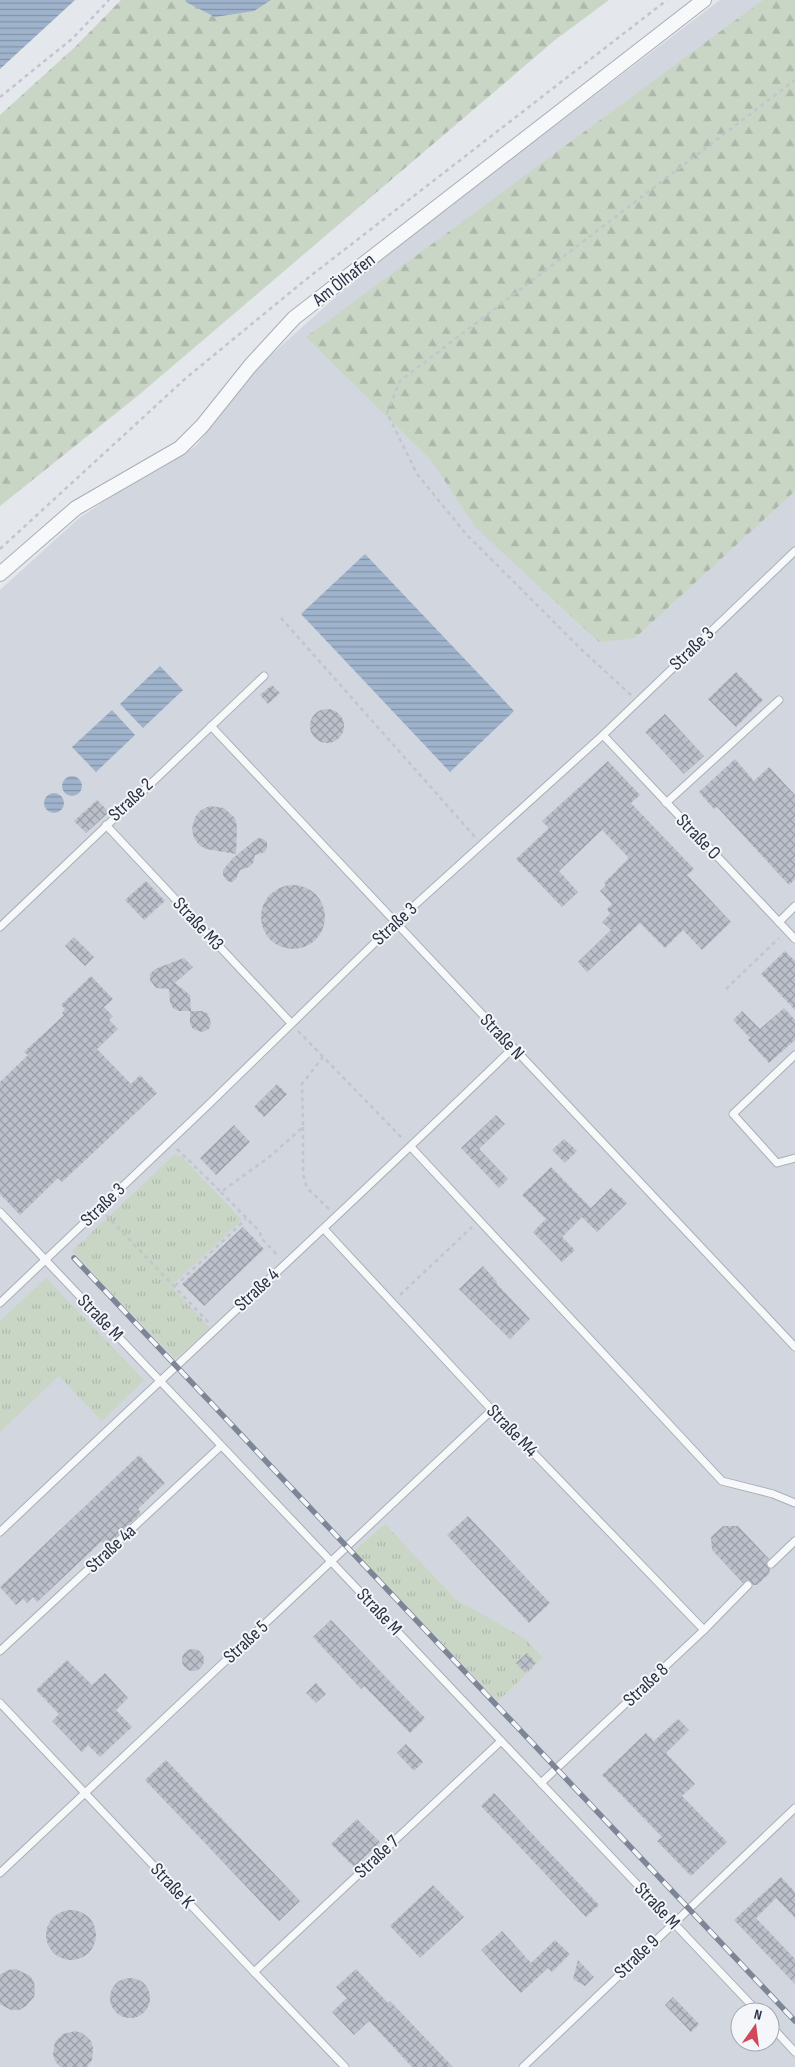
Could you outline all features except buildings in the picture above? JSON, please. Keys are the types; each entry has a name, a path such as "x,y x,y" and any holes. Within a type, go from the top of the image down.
{"street":[{"name":"Am Ölhafen","path":"0,574 76,508 180,448 202,426 250,366 294,318 704,0"}],"lane":[{"name":"Straße 3","path":"0,1303 395,923 603,734 795,551"},
{"name":"Straße 2","path":"0,927 264,676"},
{"path":"666,803 779,700"},
{"name":"Straße N","path":"211,726 795,1347"},
{"name":"Straße O","path":"603,734 795,939"},
{"name":"Straße M3","path":"106,825 291,1023"},
{"path":"779,922 795,906"},
{"name":"Straße 4","path":"0,1532 160,1380 337,1217 512,1048"},
{"path":"795,1055 734,1114 777,1163 795,1158"},
{"path":"411,1147 722,1481 773,1494 795,1503"},
{"name":"Straße M","path":"0,1212 748,2002"},
{"name":"Straße M4","path":"324,1229 492,1410 704,1630"},
{"name":"Straße 5","path":"0,1873 492,1410"},
{"name":"Straße 4a","path":"0,1651 222,1446"},
{"path":"771,1564 795,1541"},
{"name":"Straße 8","path":"541,1783 704,1630 748,1585"},
{"name":"Straße K","path":"0,1704 345,2067"},
{"name":"Straße 7","path":"254,1972 501,1741"},
{"name":"Straße 9","path":"523,2067 795,1808"},
{"path":"780,2036 795,2052"}],"path":[{"path":"0,97 73,38 109,0"},
{"path":"0,549 200,366 312,274 667,0"},
{"path":"638,701 583,651 466,534 417,474 387,413 400,381 795,80"},
{"path":"281,618 482,845"},
{"path":"726,989 787,930"},
{"path":"291,1023 411,1147"},
{"path":"323,1057 302,1084 303,1174 307,1188 337,1217"},
{"path":"221,1192 269,1157 303,1127"},
{"path":"170,1141 260,1232 261,1238 285,1264"},
{"path":"100,1208 215,1329"},
{"path":"175,1286 246,1219"},
{"path":"391,1302 480,1220"}],"shaded area":[{"path":"720,0 795,0 795,2067 0,2067 0,590 78,519 112,496 162,468 196,446 260,365 330,302 415,232"}],"green space":[{"path":"121,0 185,0 186,2 270,0 609,0 555,40 140,394 0,506 0,115 76,46"},
{"path":"763,0 795,0 795,491 635,638 599,642 475,527 431,460 306,337"},
{"path":"174,1155 182,1157 242,1220 171,1286 210,1328 175,1359 72,1251"},
{"path":"46,1278 144,1380 102,1421 59,1376 0,1432 0,1321"},
{"path":"385,1524 455,1599 524,1638 543,1658 498,1701 354,1551"}],"water":[{"path":"0,0 75,0 0,69"},
{"path":"185,0 271,0 254,11 215,17"},
{"path":"365,554 514,711 450,772 301,614"},
{"path":"160,666 183,690 143,728 120,704"},
{"path":"112,710 135,735 96,772 72,747"},
{"path":"72,776 79,779 82,786 79,793 72,796 65,793 62,786 65,779"},
{"path":"54,793 61,796 64,803 61,810 54,813 47,810 44,803 47,796"}],"railway":[{"path":"74,1258 795,2021"}]}
